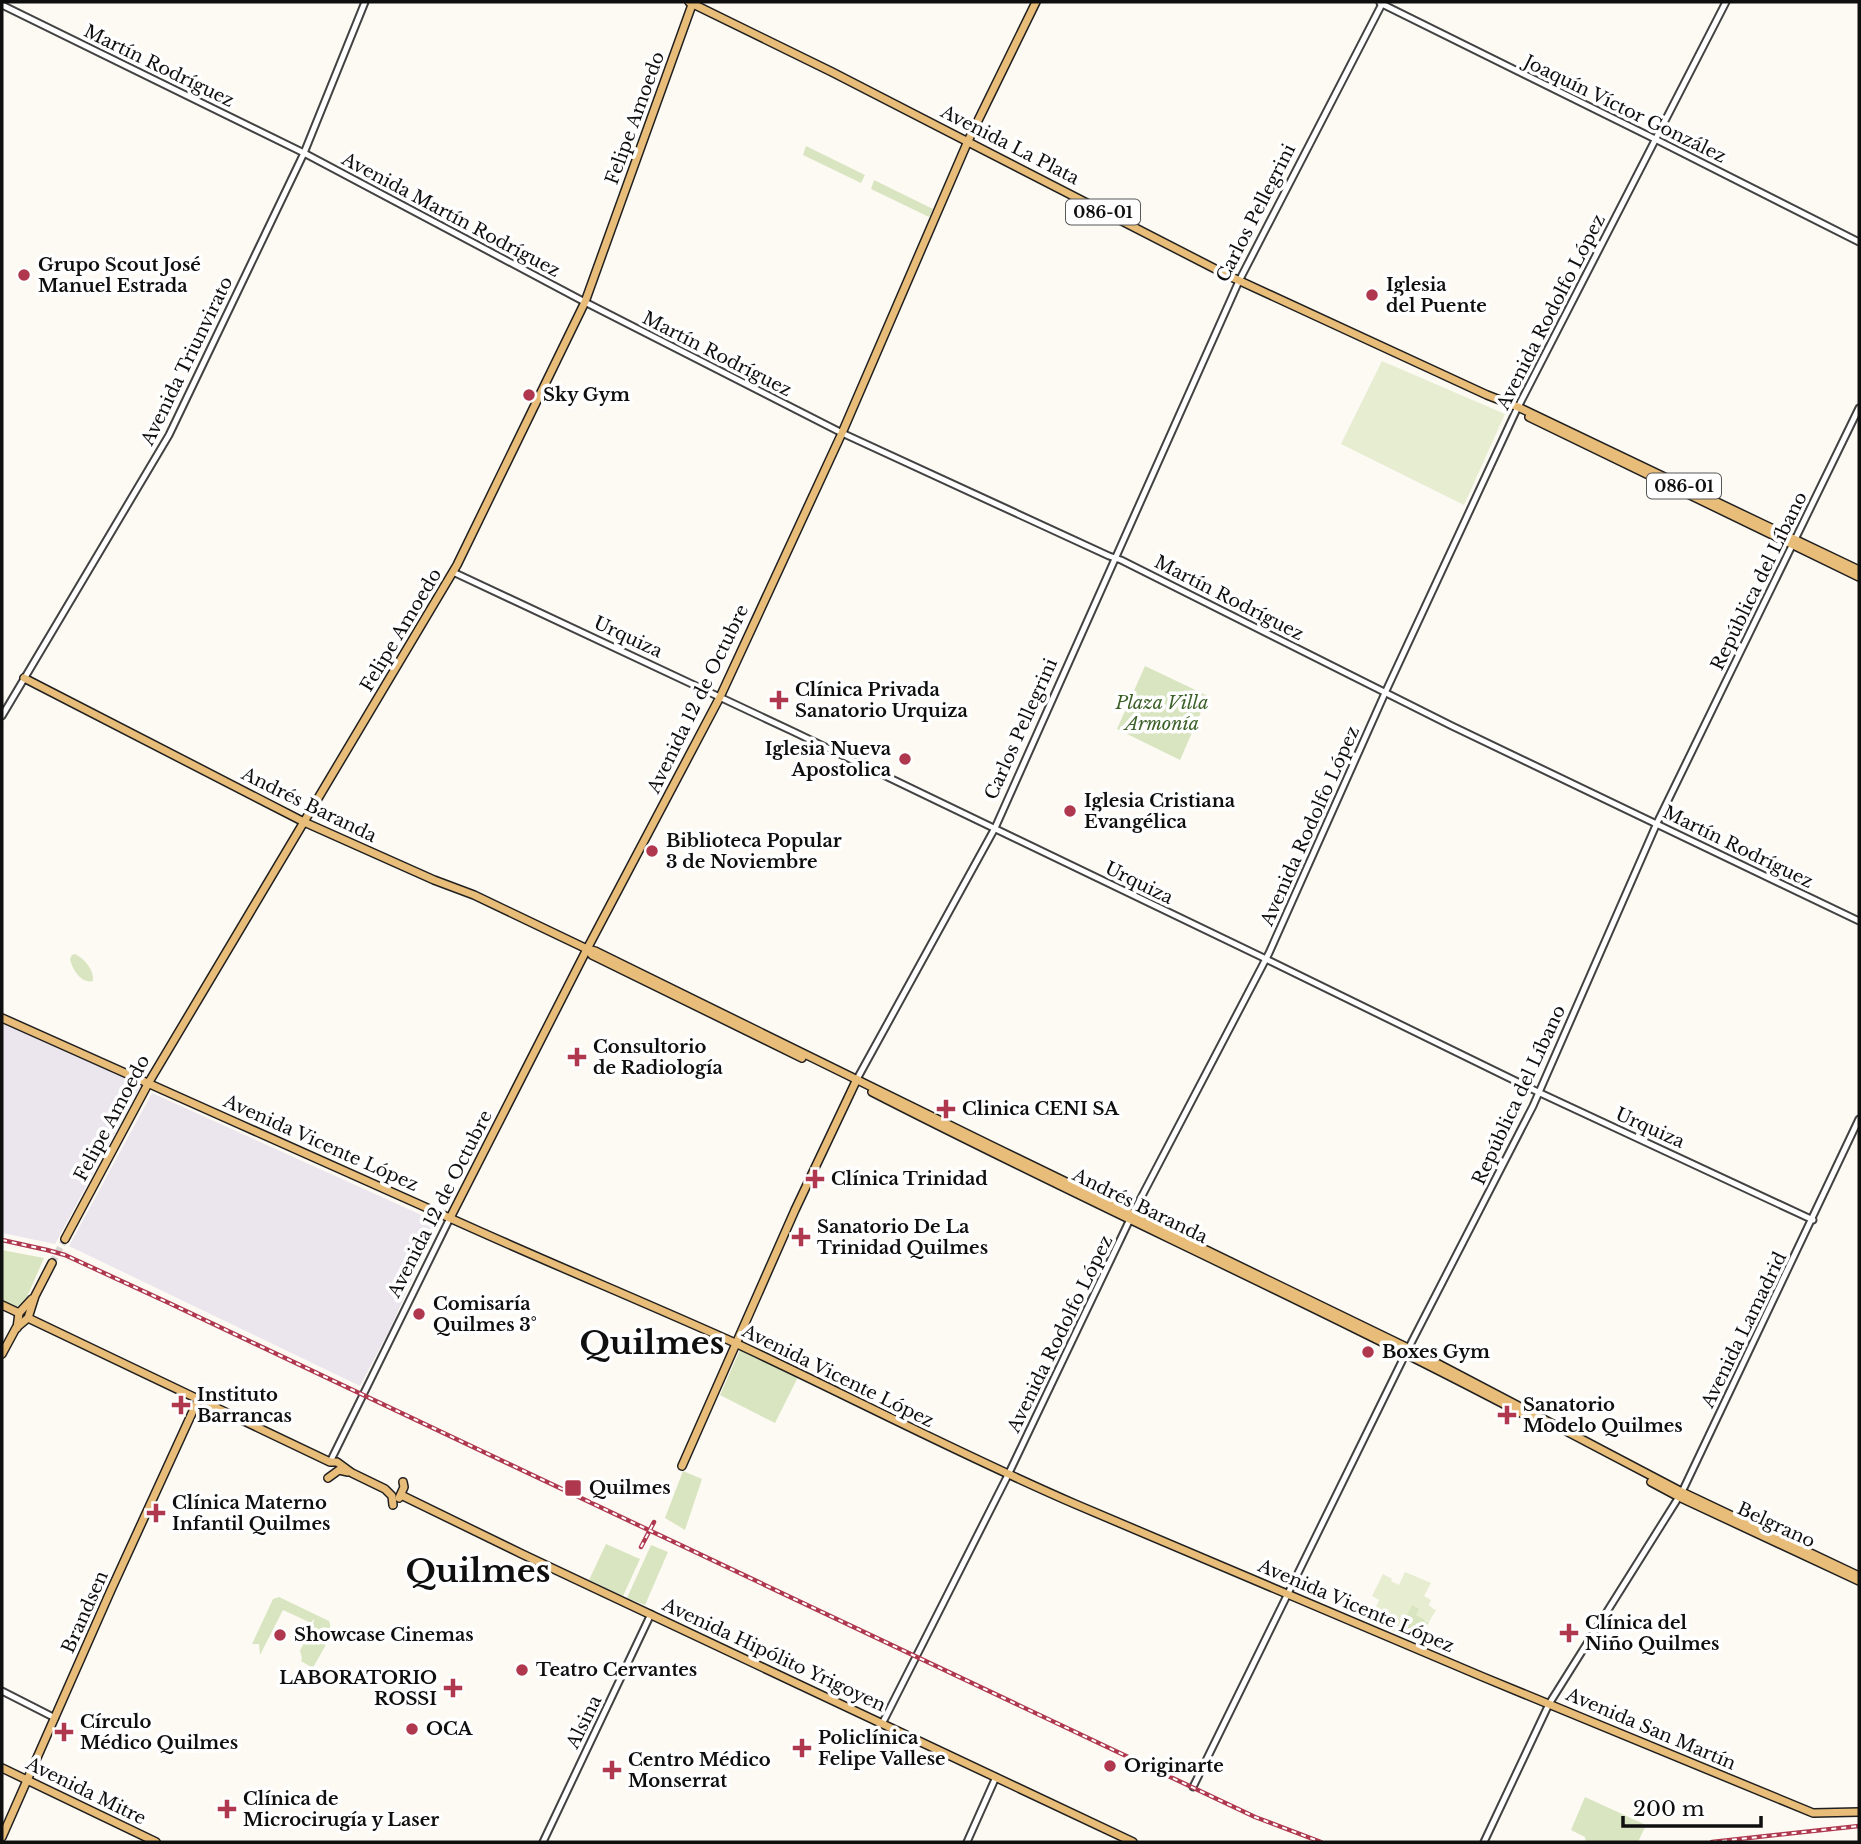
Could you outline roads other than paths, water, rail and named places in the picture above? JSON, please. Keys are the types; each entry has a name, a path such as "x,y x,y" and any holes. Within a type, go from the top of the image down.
{"main road":[{"name":"Avenida La Plata","path":"691,2 1239,281 1859,570"},
{"name":"Felipe Amoedo","path":"65,1239 149,1082 453,572 585,302 691,2"},
{"name":"Avenida 12 de Octubre","path":"450,1218 587,949 720,697 842,433 968,141 1036,2"},
{"name":"Avenida La Plata","path":"1794,542 1859,577"},
{"name":"Andrés Baranda","path":"24,678 304,822 474,895 587,949 592,955 1407,1350 1680,1494"},
{"name":"Avenida Vicente López","path":"2,1018 737,1344 1008,1475 1549,1704"},
{"name":"Carlos Pellegrini","path":"682,1466 780,1244 856,1081"},
{"path":"16,1328 28,1318 35,1296 52,1263"},
{"path":"2,1353 16,1328 19,1313 35,1296"},
{"path":"2,1305 19,1313"},
{"path":"28,1318 330,1462 337,1462 352,1474"},
{"name":"Brandsen","path":"2,1837 116,1577 198,1400"},
{"path":"330,1462 328,1478 339,1470 352,1474 385,1489 391,1496 393,1505 401,1495 403,1482 396,1488 385,1489"},
{"name":"Belgrano","path":"1680,1494 1859,1576"},
{"name":"Belgrano","path":"1680,1494 1859,1581"},
{"name":"Avenida Hipólito Yrigoyen","path":"401,1495 1133,1842"},
{"name":"Avenida San Martín","path":"1549,1704 1812,1813 1859,1812"},
{"name":"Avenida Mitre","path":"2,1768 156,1842"}],"street":[{"name":"Avenida Triunvirato","path":"2,716 169,435 304,153 365,2"},
{"name":"Joaquín Víctor González","path":"1381,2 1859,242"},
{"name":"Carlos Pellegrini","path":"856,1081 995,828 1239,281 1381,2"},
{"name":"Avenida Rodolfo López","path":"882,1724 1008,1475 1131,1217 1266,958 1517,409 1726,2"},
{"name":"Martín Rodríguez","path":"2,5 304,153"},
{"name":"Avenida Martín Rodríguez","path":"304,153 585,302"},
{"name":"Martín Rodríguez","path":"585,302 842,433 1121,560 1385,693 1859,921"},
{"name":"República del Líbano","path":"1193,1787 1407,1350 1533,1106 1657,823 1859,408"},
{"name":"Urquiza","path":"453,572 995,828 1538,1092 1813,1220"},
{"name":"Avenida Lamadrid","path":"1484,1842 1549,1704 1680,1494 1859,1119"},
{"name":"Avenida 12 de Octubre","path":"330,1462 450,1218"},
{"name":"Alsina","path":"543,1842 651,1614"},
{"path":"2,1691 55,1718"},
{"path":"967,1842 996,1777"}],"tunnel":[{"path":"52,1263 65,1239"}],"railway":[{"path":"2,1240 65,1255 1255,1817 1321,1842"},
{"path":"641,1547 654,1522"},
{"path":"1712,1842 1859,1826"}],"place":[{"name":"Grupo Scout José Manuel Estrada","path":"24,275"},
{"name":"Iglesia del Puente","path":"1372,295"},
{"name":"Sky Gym","path":"529,395"},
{"name":"Clínica Privada Sanatorio Urquiza","path":"779,700"},
{"name":"Iglesia Nueva Apostolica","path":"905,759"},
{"name":"Iglesia Cristiana Evangélica","path":"1070,811"},
{"name":"Biblioteca Popular 3 de Noviembre","path":"652,851"},
{"name":"Consultorio de Radiología","path":"577,1057"},
{"name":"Clinica CENI SA","path":"946,1109"},
{"name":"Clínica Trinidad","path":"815,1179"},
{"name":"Sanatorio De La Trinidad Quilmes","path":"801,1237"},
{"name":"Comisaría Quilmes 3°","path":"419,1314"},
{"name":"Boxes Gym","path":"1368,1352"},
{"name":"Instituto Barrancas","path":"181,1405"},
{"name":"Sanatorio Modelo Quilmes","path":"1507,1415"},
{"name":"Quilmes","path":"573,1488"},
{"name":"Clínica Materno Infantil Quilmes","path":"156,1513"},
{"name":"Clínica del Niño Quilmes","path":"1569,1633"},
{"name":"Showcase Cinemas","path":"280,1635"},
{"name":"Teatro Cervantes","path":"522,1670"},
{"name":"LABORATORIO ROSSI","path":"453,1688"},
{"name":"OCA","path":"412,1729"},
{"name":"Círculo Médico Quilmes","path":"64,1732"},
{"name":"Policlínica Felipe Vallese","path":"802,1748"},
{"name":"Originarte","path":"1110,1766"},
{"name":"Centro Médico Monserrat","path":"612,1770"},
{"name":"Clínica de Microcirugía y Laser","path":"227,1809"}],"district":[{"name":"Quilmes","path":"652,1343"},
{"name":"Quilmes","path":"478,1571"}],"park label":[{"name":"Plaza Villa Armonía","path":"1162,713"}]}
